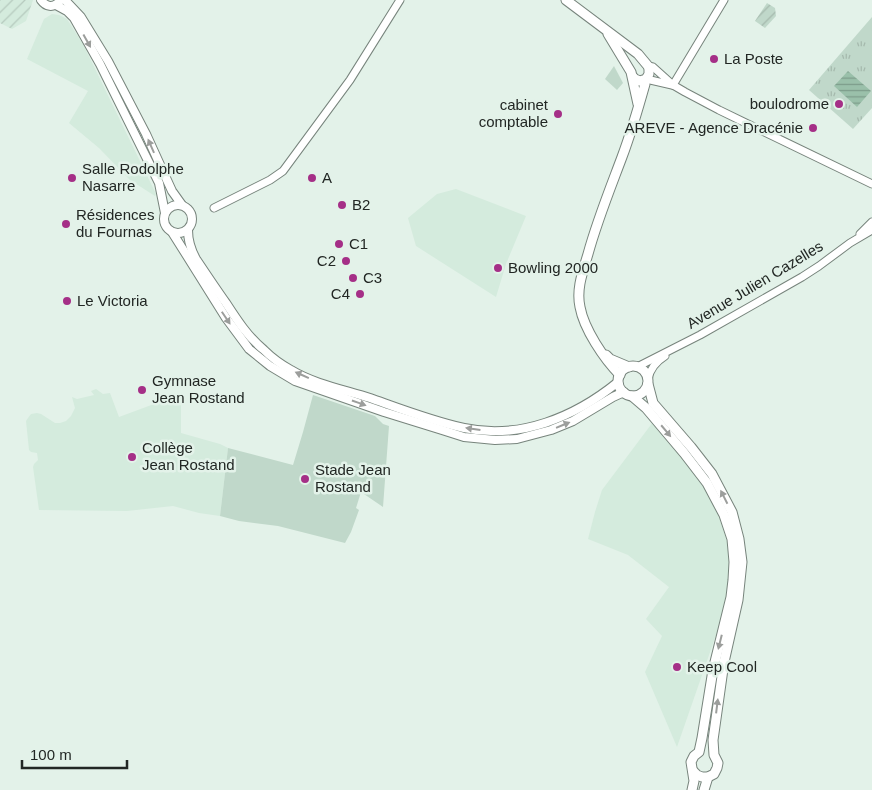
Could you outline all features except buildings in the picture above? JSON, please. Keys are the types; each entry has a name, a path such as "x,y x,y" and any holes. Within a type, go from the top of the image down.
{"main road":[{"path":"41,0 48,6 58,2 74,18 100,64 159,183 166,213"},
{"path":"65,0 81,17 108,61 146,134 169,184 182,205 190,210 192,214 192,223 188,230 178,234 172,232"},
{"path":"566,0 632,48 647,65 650,72 645,79 629,137 593,236 579,293 580,308 590,335 619,378 621,389 646,408 684,452 707,483 724,515 732,539 734,562 732,588 713,670 704,732 699,752"},
{"path":"605,29 632,74 637,80 645,79"},
{"path":"638,107 632,74 633,65 642,62 647,65"},
{"path":"182,205 172,206 164,216 167,228 172,232 241,340 259,358 295,381 464,437 495,440 516,439 551,430 573,421 613,397 642,393 648,382"},
{"path":"188,230 192,252 247,333 265,351 292,371 441,422 465,428 492,431 522,430 543,424 575,410 607,391 619,378 623,370 633,367"},
{"path":"597,346 610,359 643,370 653,403 712,474 732,512 739,538 742,562 741,581 719,688 712,740 714,755 717,759 717,768 714,774 708,777 702,777 693,771"},
{"path":"692,790 694,781 691,762 694,756 704,750 714,755"},
{"path":"704,790 708,777"}],"street":[{"path":"214,208 283,172 350,80 400,0"},
{"path":"673,85 724,0"},
{"path":"647,65 653,66 673,85 719,110 872,184"},
{"path":"645,79 673,85"},
{"name":"Avenue Julien Cazelles","path":"850,243 872,222"},
{"name":"Avenue Julien Cazelles","path":"648,382 649,374 658,361 673,349 802,277 872,230"},
{"name":"Avenue Julien Cazelles","path":"633,367 673,349"}],"shaded area":[{"path":"0,0 33,0 26,21 12,29 0,23"},
{"path":"52,14 67,19 84,46 156,194 155,196 130,180 99,148 69,123 88,91 27,59 44,19"},
{"path":"848,71 871,91 857,107 834,86"},
{"path":"456,189 526,216 506,264 496,297 416,246 408,218 437,194"},
{"name":"Collège Jean Rostand","path":"96,389 103,394 110,393 119,417 181,394 181,433 228,448 220,516 173,506 127,511 39,510 33,467 38,460 37,453 29,450 26,421 31,414 37,413 55,423 66,421 75,408 72,397 77,399 94,395 91,391"},
{"path":"653,422 681,452 707,491 718,514 728,545 730,563 726,596 717,632 677,747 645,672 662,636 646,619 669,587 628,555 588,539 602,490"}],"green space":[{"path":"767,3 775,8 776,16 765,28 755,21"},
{"path":"872,17 872,108 853,129 809,90"},
{"path":"614,66 623,83 617,90 605,79"},
{"name":"Stade Jean Rostand","path":"313,395 375,416 383,424 389,426 383,507 361,492 356,508 359,510 345,543 278,526 239,521 220,516 228,448 293,465"}],"place":[{"name":"La Poste","path":"714,59"},
{"name":"boulodrome","path":"839,104"},
{"name":"cabinet comptable","path":"558,114"},
{"name":"AREVE - Agence Dracénie","path":"813,128"},
{"name":"Salle Rodolphe Nasarre","path":"72,178"},
{"name":"A","path":"312,178"},
{"name":"B2","path":"342,205"},
{"name":"Résidences du Fournas","path":"66,224"},
{"name":"C1","path":"339,244"},
{"name":"C2","path":"346,261"},
{"name":"Bowling 2000","path":"498,268"},
{"name":"C3","path":"353,278"},
{"name":"C4","path":"360,294"},
{"name":"Le Victoria","path":"67,301"},
{"name":"Gymnase Jean Rostand","path":"142,390"},
{"name":"Collège Jean Rostand","path":"132,457"},
{"name":"Stade Jean Rostand","path":"305,479"},
{"name":"Keep Cool","path":"677,667"}]}
